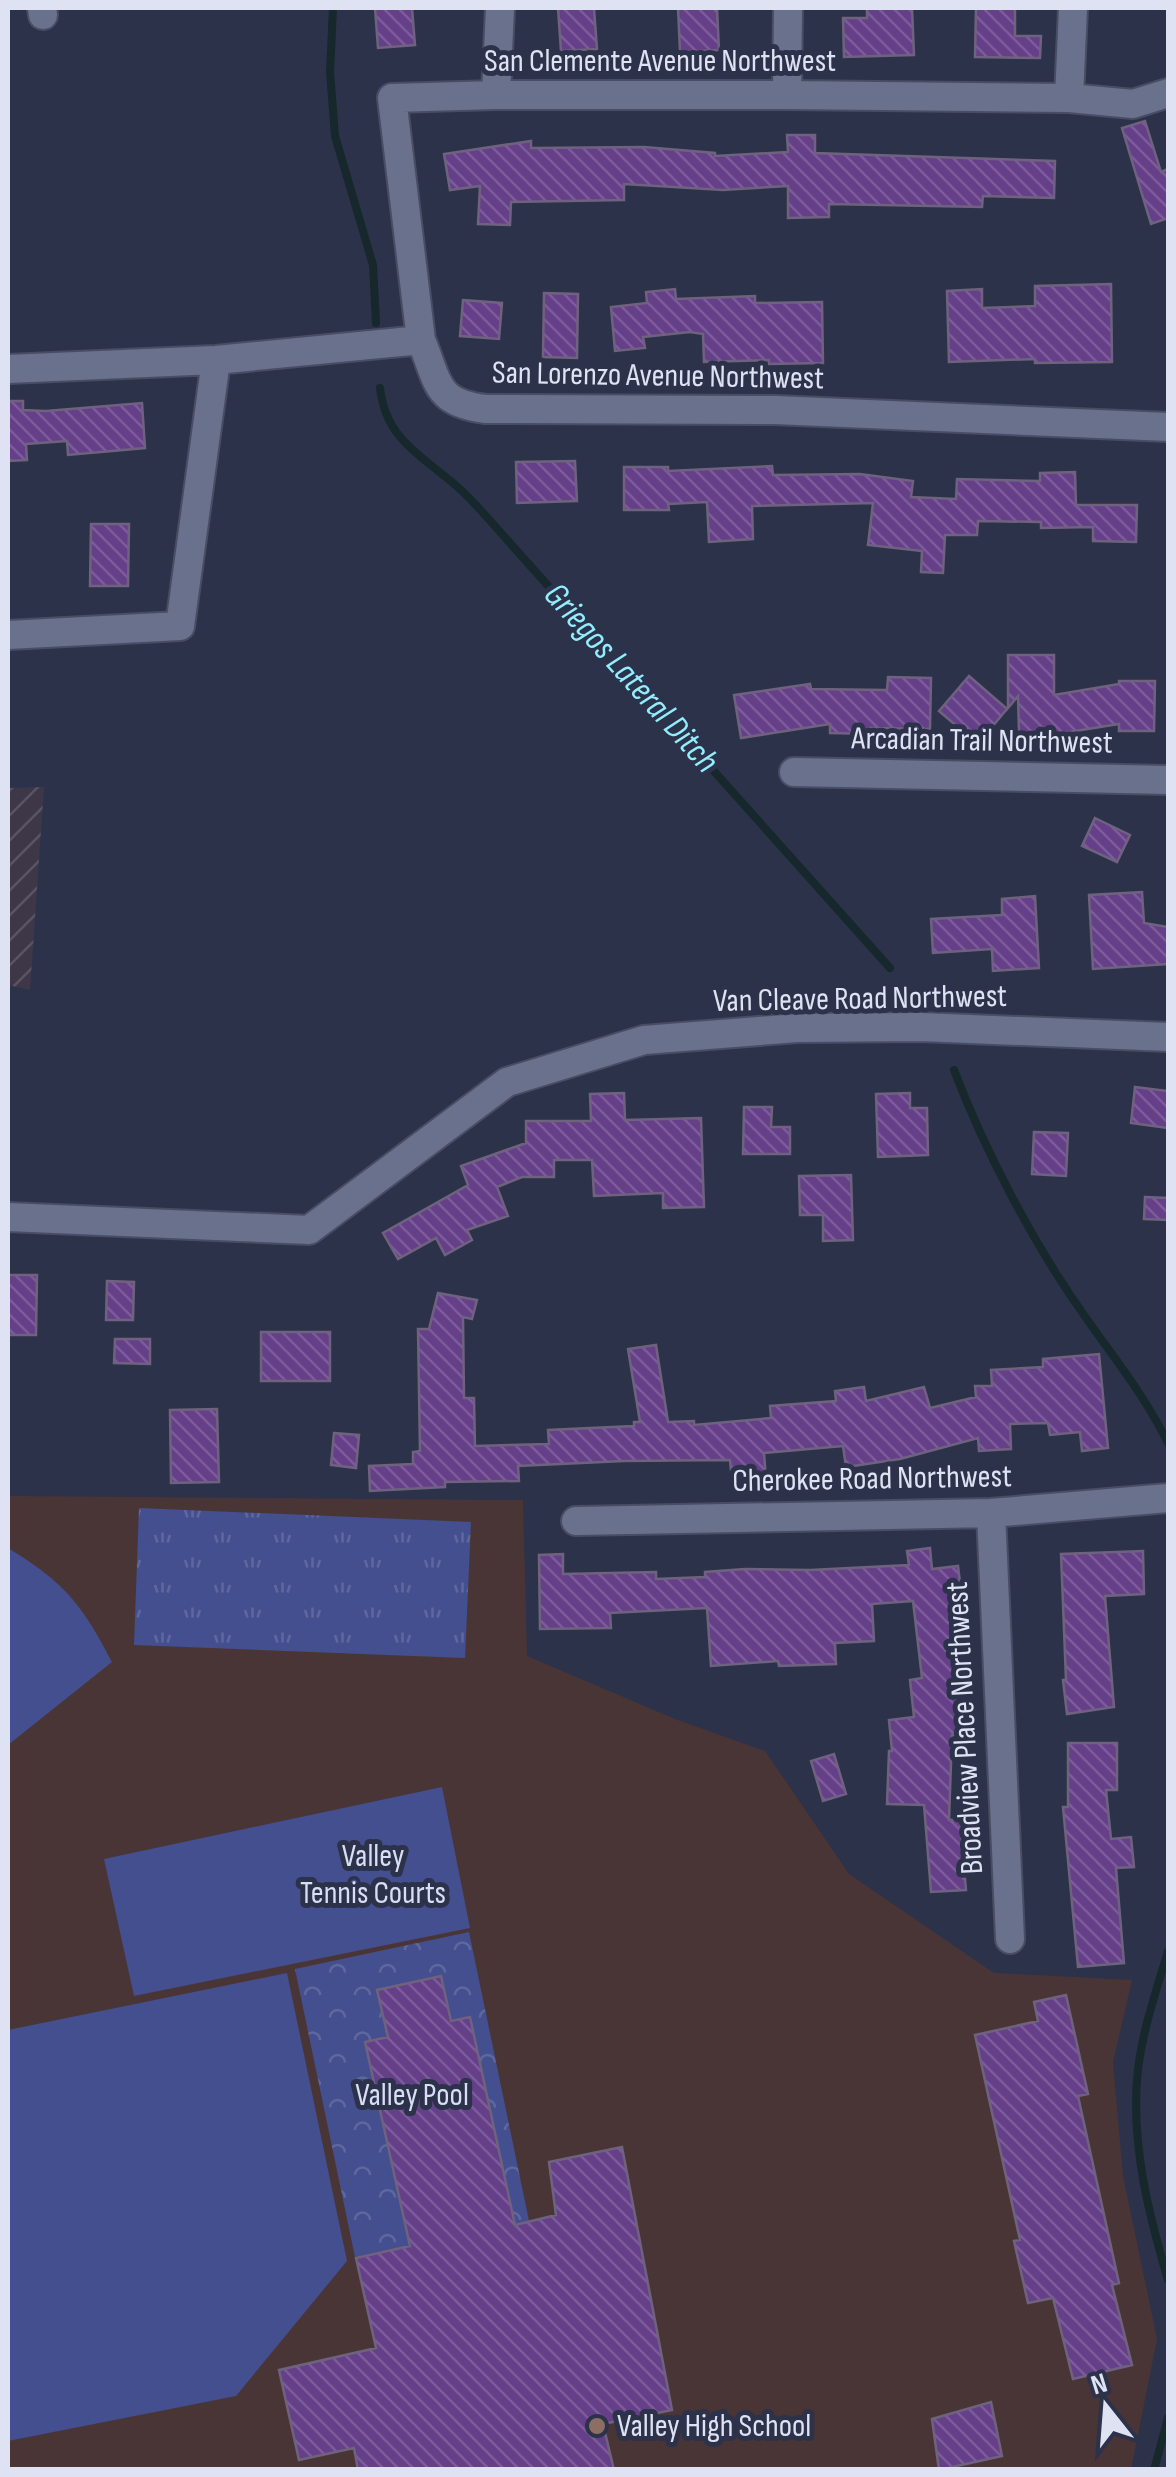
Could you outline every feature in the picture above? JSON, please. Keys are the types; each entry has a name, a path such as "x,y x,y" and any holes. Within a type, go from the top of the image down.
{"street":[{"path":"496,95 500,8"},
{"path":"787,95 788,8"},
{"path":"1069,98 1073,8"},
{"name":"San Clemente Avenue Northwest","path":"421,340 392,98 787,95 1069,98 1132,104 1168,93"},
{"path":"8,369 216,360 421,340"},
{"name":"San Lorenzo Avenue Northwest","path":"421,340 444,397 462,406 486,410 775,410 1168,427"},
{"path":"8,635 180,626 216,360"},
{"name":"Arcadian Trail Northwest","path":"794,772 1168,780"},
{"name":"Van Cleave Road Northwest","path":"8,1217 308,1230 506,1082 644,1040 797,1028 921,1027 1168,1036"},
{"name":"Cherokee Road Northwest","path":"576,1520 990,1513 1168,1498"},
{"name":"Broadview Place Northwest","path":"990,1513 1010,1939"}],"shaded area":[{"path":"44,787 30,990 8,985 8,788"},
{"name":"Valley High School","path":"8,1496 523,1500 527,1656 675,1719 765,1751 849,1874 994,1973 1132,1980 1113,2062 1123,2176 1157,2339 1131,2469 8,2470"}],"green space":[{"path":"139,1508 471,1522 465,1658 134,1645"},
{"path":"8,1548 44,1572 70,1596 112,1662 8,1745"},
{"name":"Valley Tennis Courts","path":"442,1787 470,1928 134,1996 104,1859"},
{"name":"Valley Pool","path":"469,1932 529,2221 355,2257 295,1969"},
{"path":"287,1973 347,2261 236,2396 8,2441 8,2030"}],"building":[{"path":"375,8 412,8 415,45 378,48"},
{"path":"558,8 594,8 597,49 561,51"},
{"path":"678,8 717,8 719,50 680,52"},
{"path":"867,8 912,8 914,55 844,57 843,18 867,18"},
{"path":"976,8 1015,8 1015,36 1041,36 1040,58 975,57"},
{"path":"1145,121 1161,172 1168,169 1168,218 1151,224 1122,128"},
{"path":"787,135 815,135 815,153 1055,161 1054,198 983,196 982,207 829,204 829,217 788,218 788,186 723,190 624,184 624,200 511,202 510,225 478,224 480,186 450,190 444,154 531,141 531,148 644,147 715,156 788,152"},
{"path":"1111,284 1112,362 949,362 947,291 982,289 982,308 1035,306 1035,286"},
{"path":"675,289 676,299 755,296 755,303 822,302 823,363 704,362 703,334 690,332 643,337 645,348 615,351 611,307 647,303 646,292"},
{"path":"544,293 578,294 577,358 543,357"},
{"path":"463,300 502,303 499,339 460,336"},
{"path":"8,401 23,401 23,410 46,411 142,403 145,448 68,455 67,441 26,444 27,460 8,461"},
{"path":"575,461 577,501 517,503 516,462"},
{"path":"772,466 773,475 860,474 913,481 911,497 956,499 957,479 1040,481 1040,473 1075,472 1076,505 1137,505 1136,542 1093,541 1093,527 1041,528 1041,522 978,521 977,535 945,535 943,573 921,572 922,551 868,545 873,503 752,506 753,539 709,542 707,502 668,504 669,510 624,510 624,467 668,467 668,471"},
{"path":"91,524 129,524 128,586 90,586"},
{"path":"1008,655 1054,655 1054,695 1119,681 1155,681 1154,731 1119,731 1119,724 1063,733 1019,733 1018,696 1008,708"},
{"path":"969,676 1007,709 978,744 939,711"},
{"path":"888,677 931,678 930,729 871,728 871,734 830,733 830,724 741,738 734,695 810,684 811,689 887,690"},
{"path":"1095,818 1130,835 1117,862 1082,846"},
{"path":"1142,892 1144,923 1168,927 1168,964 1093,969 1089,895"},
{"path":"1035,896 1039,968 993,971 992,949 933,953 931,919 1002,915 1002,899"},
{"path":"1135,1087 1168,1091 1168,1128 1131,1123"},
{"path":"624,1093 625,1120 701,1118 704,1207 663,1208 663,1193 594,1196 592,1160 554,1160 554,1177 522,1177 497,1187 508,1216 467,1230 472,1240 445,1255 436,1238 398,1259 383,1233 468,1185 461,1166 526,1143 526,1121 591,1121 590,1094"},
{"path":"910,1093 910,1108 927,1108 928,1155 878,1157 876,1094"},
{"path":"744,1107 772,1107 771,1127 790,1127 790,1154 743,1154"},
{"path":"1034,1132 1068,1133 1066,1176 1032,1174"},
{"path":"851,1175 853,1240 823,1241 823,1215 800,1215 799,1176"},
{"path":"1145,1197 1168,1198 1168,1220 1144,1219"},
{"path":"8,1275 37,1275 36,1335 8,1335"},
{"path":"107,1281 134,1282 133,1320 106,1320"},
{"path":"438,1293 477,1300 472,1319 463,1317 464,1398 474,1398 475,1446 549,1444 548,1430 634,1426 634,1422 640,1422 628,1349 656,1345 668,1422 694,1421 694,1425 771,1418 770,1406 836,1401 835,1391 864,1387 866,1401 924,1387 930,1408 976,1397 975,1386 992,1386 991,1370 1043,1367 1043,1359 1099,1354 1108,1448 1082,1451 1080,1432 1050,1435 1048,1423 1010,1424 1011,1449 979,1451 978,1438 900,1459 846,1467 843,1446 764,1453 766,1479 732,1482 730,1460 624,1461 518,1466 519,1481 445,1482 445,1487 370,1491 369,1466 413,1464 413,1452 420,1451 418,1329 429,1329"},
{"path":"261,1332 330,1332 330,1381 261,1381"},
{"path":"115,1339 150,1339 150,1364 114,1363"},
{"path":"217,1409 219,1482 171,1483 170,1410"},
{"path":"334,1433 359,1435 356,1468 331,1465"},
{"path":"930,1548 932,1569 958,1566 967,1641 950,1643 960,1734 952,1735 949,1820 960,1819 966,1890 931,1892 924,1805 887,1804 892,1751 889,1720 914,1717 910,1680 922,1678 913,1601 872,1604 874,1641 835,1643 836,1664 779,1666 778,1661 711,1666 707,1608 610,1613 611,1628 540,1629 539,1555 563,1554 563,1574 656,1572 656,1579 705,1577 705,1572 745,1569 909,1565 907,1551"},
{"path":"1143,1551 1144,1594 1105,1596 1114,1707 1067,1714 1061,1554"},
{"path":"1068,1743 1117,1743 1117,1790 1106,1790 1111,1839 1131,1837 1134,1867 1116,1868 1124,1963 1078,1967 1063,1807 1068,1807"},
{"path":"834,1754 846,1794 823,1801 811,1761"},
{"path":"441,1976 451,2021 470,2017 515,2225 556,2215 549,2162 622,2147 672,2410 603,2424 614,2470 358,2470 354,2448 299,2460 279,2370 376,2348 356,2258 410,2246 365,2042 388,2037 377,1990"},
{"path":"1066,1995 1088,2094 1078,2096 1119,2283 1112,2285 1132,2365 1073,2379 1053,2298 1028,2303 1014,2241 1020,2240 975,2035 1038,2021 1034,2002"},
{"path":"991,2402 1002,2456 939,2470 932,2419"}],"waterway":[{"name":"Griegos Lateral Ditch","path":"333,8 330,72 335,136 373,265 376,323"},
{"name":"Griegos Lateral Ditch","path":"380,388 390,422 409,447 479,509 890,968"},
{"name":"Griegos Lateral Ditch","path":"954,1070 1029,1228 1168,1443"},
{"name":"Griegos Lateral Ditch","path":"1168,1951 1141,2047 1136,2106 1144,2182 1168,2280"},
{"name":"Griegos Lateral Ditch","path":"1154,2470 1168,2418"}],"place":[{"name":"Valley High School","path":"597,2426"}]}
